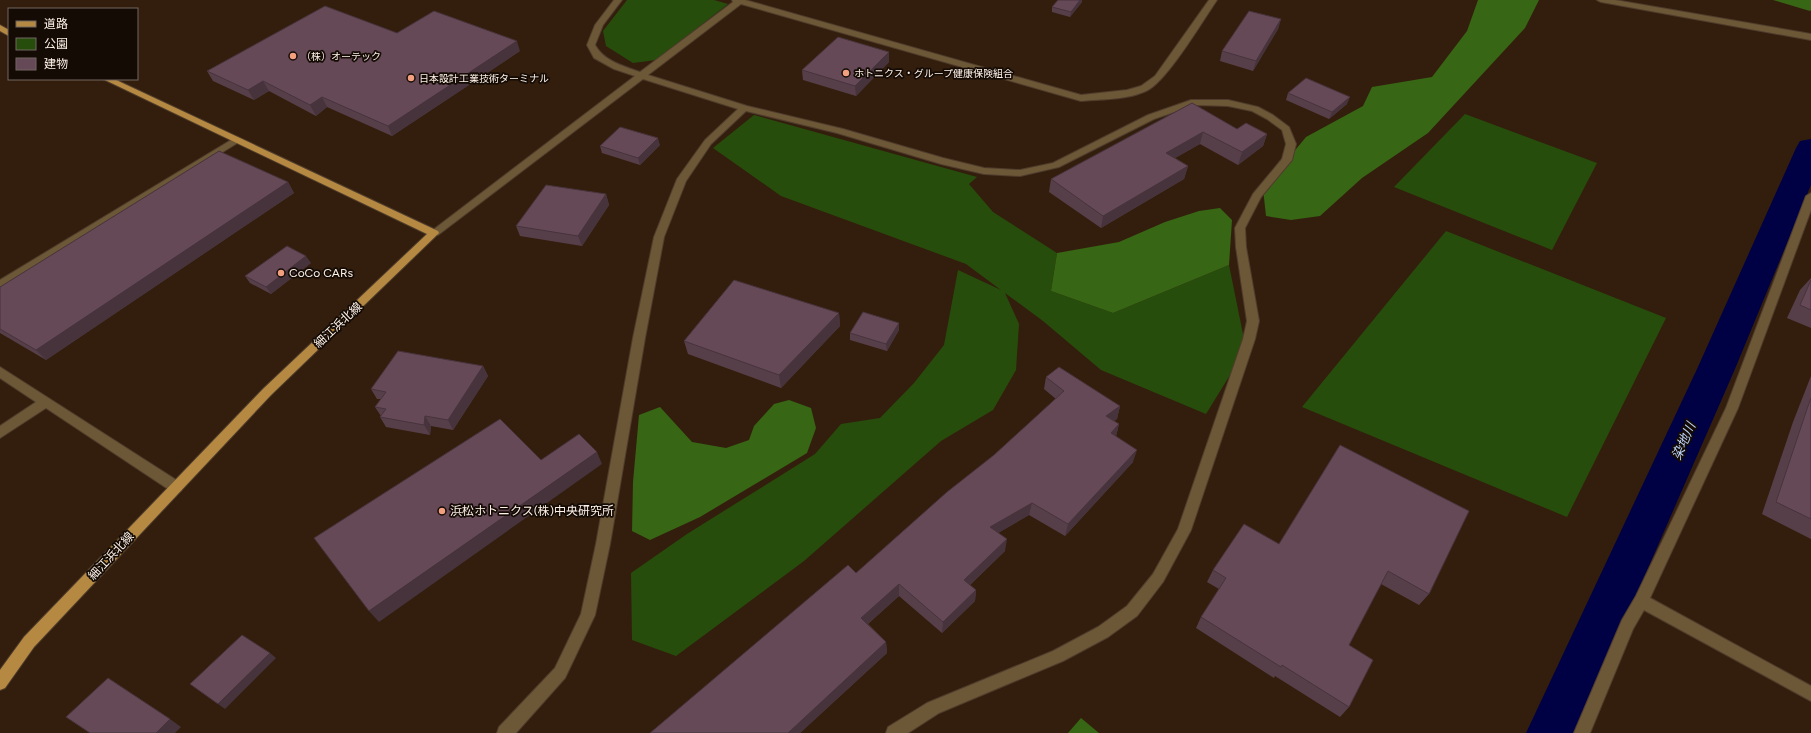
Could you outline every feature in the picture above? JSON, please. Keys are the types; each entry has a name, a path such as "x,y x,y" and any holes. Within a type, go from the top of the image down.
{"main road":[{"path":"109,80 434,233"},
{"name":"細江浜北線","path":"0,683 29,642 267,392 434,233"}],"street":[{"path":"618,0 599,26 591,45 597,56 617,67 744,108 840,131 940,161 984,171 1020,173 1056,165 1150,117 1194,102 1228,103 1255,109 1270,116 1286,130 1291,144 1287,160 1257,196 1240,228 1241,247 1253,321 1249,339 1184,530 1158,578 1132,611 1103,632 1058,656 933,708 894,733"},
{"path":"434,233 642,76 739,0 1081,98 1128,93 1144,88 1158,78 1213,0"},
{"path":"1601,0 1811,37"},
{"path":"505,733 560,673 588,615 603,544 639,338 659,237 682,181 708,142 744,108"},
{"path":"0,285 236,140"},
{"path":"1582,733 1627,625 1641,601 1732,408 1808,212 1811,196"},
{"path":"0,372 176,487"},
{"path":"0,433 45,402"},
{"path":"1641,601 1811,694"}],"green space":[{"path":"627,0 714,0 728,4 656,60 633,63 606,46 603,31"},
{"path":"1478,0 1539,0 1525,28 1428,133 1362,178 1320,216 1291,220 1266,216 1263,189 1306,137 1363,106 1372,87 1432,77 1467,31"},
{"path":"1773,0 1811,0 1811,10 1810,11"},
{"path":"1465,114 1597,163 1552,250 1394,187"},
{"path":"754,115 977,177 969,184 993,212 1057,253 1051,291 1113,313 1229,265 1246,349 1206,414 1101,370 1043,321 1005,293 1019,324 1016,370 993,410 941,441 804,561 676,656 632,640 631,573 687,534 815,454 841,424 880,418 914,383 944,345 958,270 1001,290 966,264 781,196 713,148"},
{"path":"1220,208 1232,220 1229,265 1113,313 1051,291 1057,253 1119,242 1165,222 1199,211"},
{"path":"1446,231 1666,318 1567,517 1302,407"},
{"path":"789,400 811,408 816,428 807,453 700,517 650,540 632,531 633,482 639,415 660,407 692,442 726,448 749,440 754,426 774,404"},
{"path":"1081,718 1099,733 1068,733"}],"building":[{"path":"1058,0 1080,0 1071,12 1052,7"},
{"path":"325,6 397,33 434,11 517,41 388,126 322,97 310,105 263,81 248,90 207,71"},
{"path":"1249,11 1281,19 1256,61 1222,51"},
{"path":"838,37 889,52 855,86 802,70"},
{"path":"1306,78 1350,97 1332,112 1288,93"},
{"path":"1192,103 1237,129 1246,123 1267,134 1242,152 1203,132 1166,153 1188,166 1103,216 1051,179"},
{"path":"620,127 658,138 638,158 600,146"},
{"path":"219,151 288,182 36,350 0,329 0,287"},
{"path":"546,185 606,194 578,236 516,226"},
{"path":"287,246 306,256 266,287 245,276"},
{"path":"734,280 839,313 779,375 684,341"},
{"path":"1811,280 1811,310 1800,305"},
{"path":"863,312 899,323 886,344 850,333"},
{"path":"398,351 483,366 448,420 425,416 424,425 380,417 386,409 375,407 386,392 371,389"},
{"path":"1059,367 1120,406 1106,416 1119,424 1111,433 1137,450 1068,524 1032,503 990,527 1007,539 964,580 976,590 943,622 899,584 861,618 886,642 788,733 650,733 848,565 856,573 947,492 994,455 1064,391 1046,377"},
{"path":"1811,398 1811,519 1776,502"},
{"path":"500,419 541,460 579,434 597,452 369,611 314,538"},
{"path":"1340,445 1469,511 1429,594 1388,571 1349,645 1373,660 1349,707 1201,617 1226,578 1213,570 1244,524 1279,544"},
{"path":"242,635 270,653 218,704 190,684"},
{"path":"108,678 170,719 156,733 90,733 66,717"}],"waterway":[{"name":"染地川","path":"1551,733 1716,369 1811,148"}],"place":[{"name":"（株）オーテック","path":"293,56"},
{"name":"ホトニクス・グループ健康保険組合","path":"846,73"},
{"name":"日本設計工業技術ターミナル","path":"411,78"},
{"name":"CoCo CARs","path":"281,273"},
{"name":"浜松ホトニクス(株)中央研究所","path":"442,511"}]}
